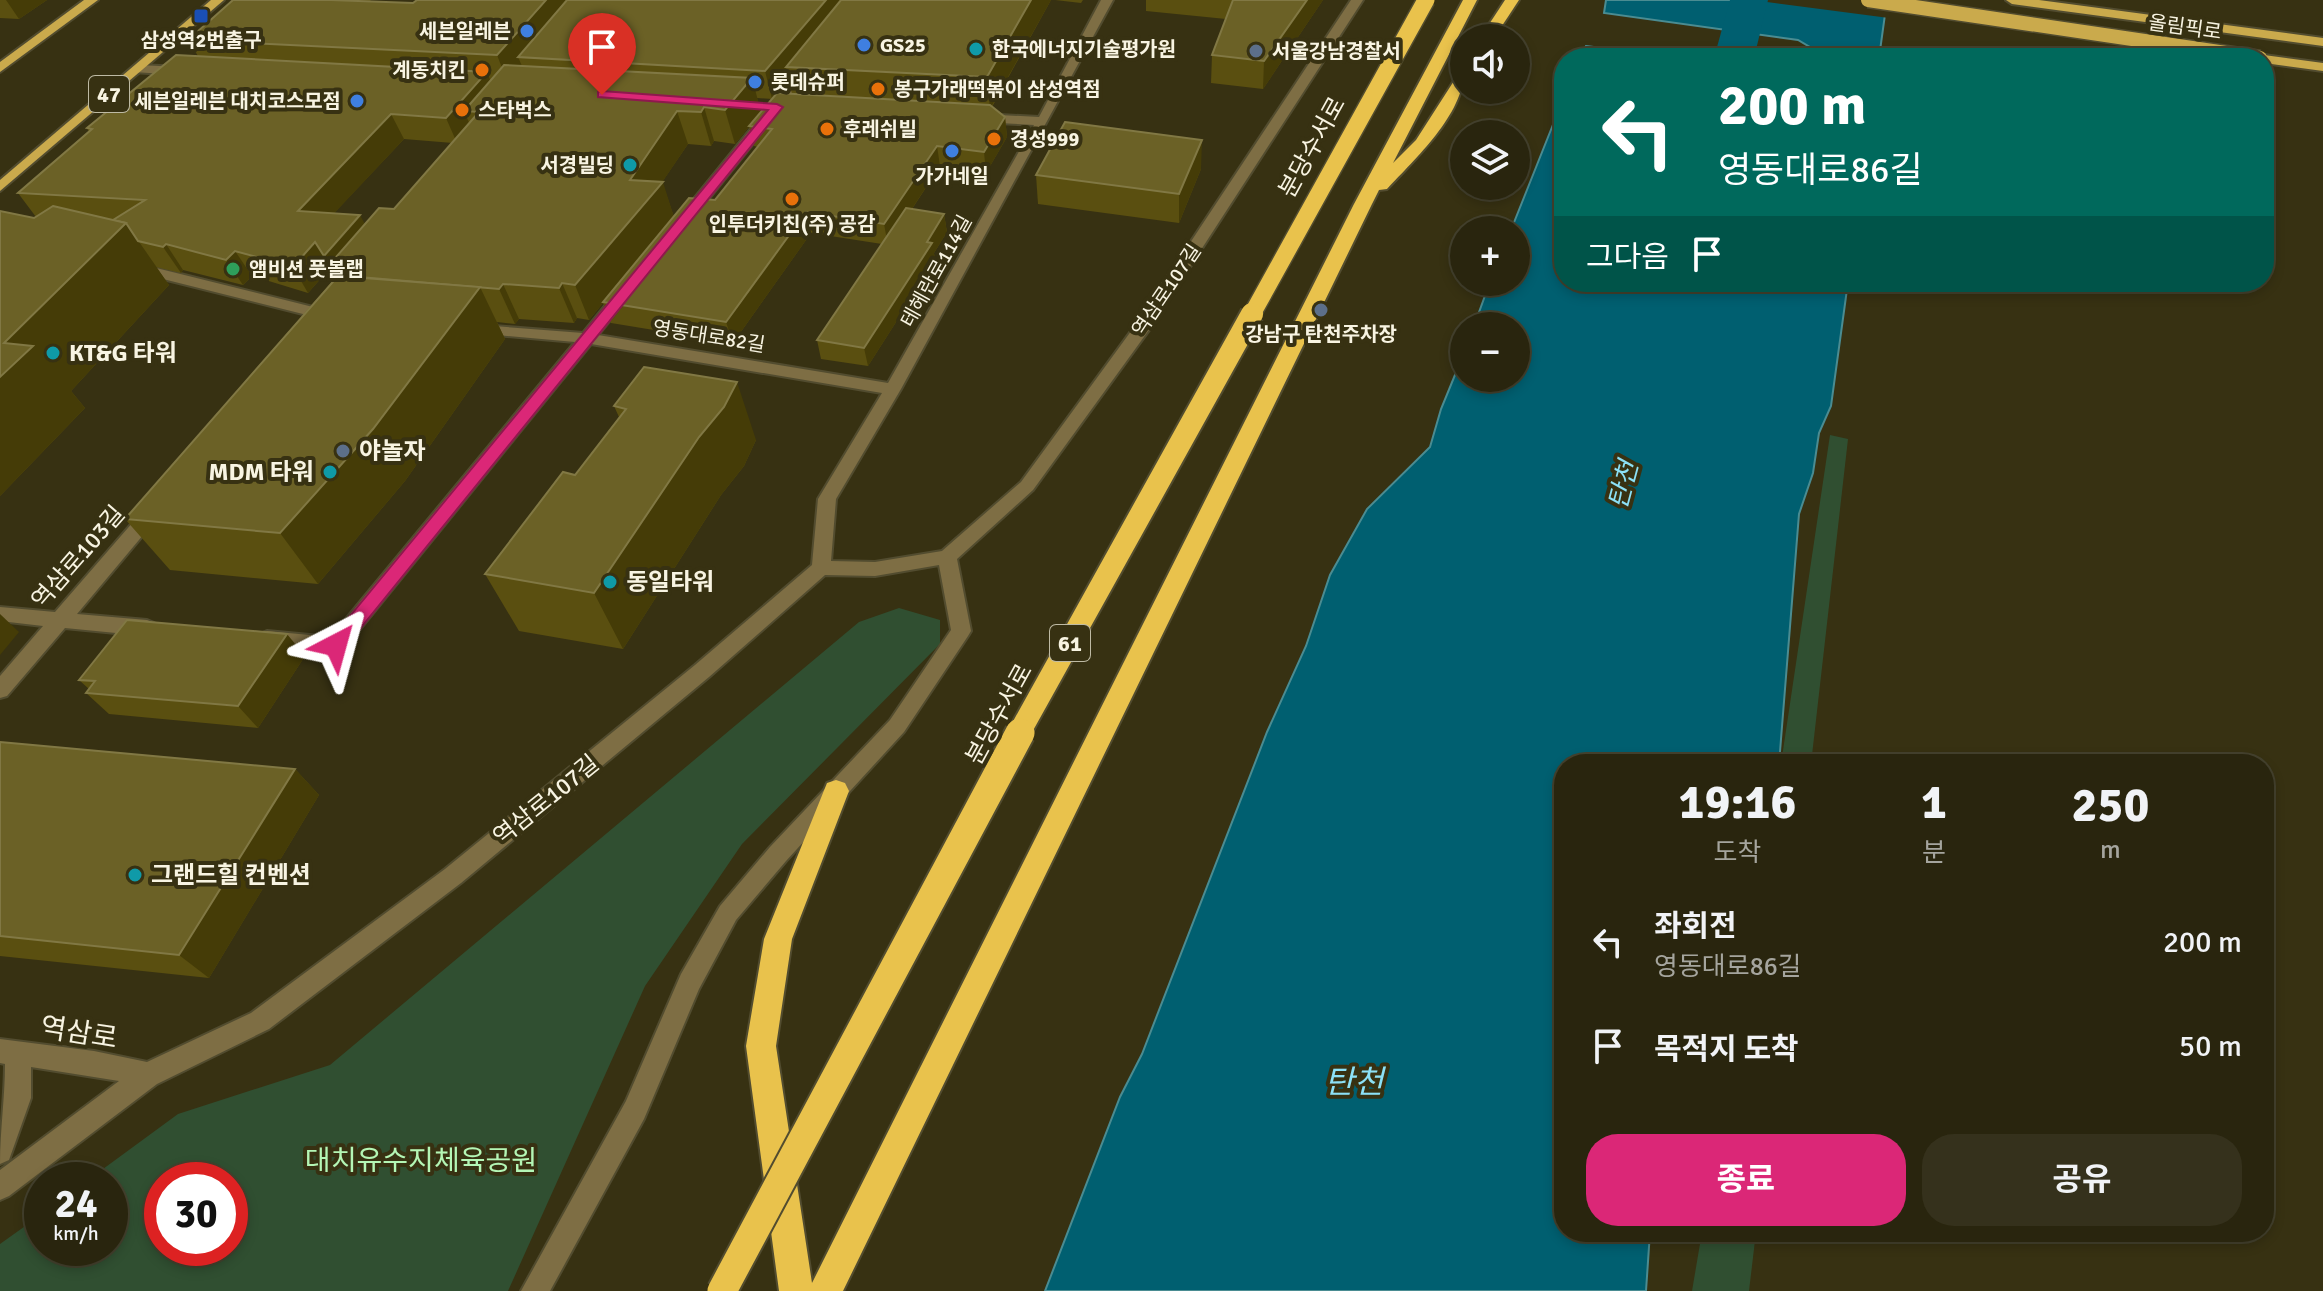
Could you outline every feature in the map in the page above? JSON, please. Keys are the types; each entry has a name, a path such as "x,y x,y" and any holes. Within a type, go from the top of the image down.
{"highway":[{"name":"분당수서로","path":"722,1291 1010,750 1426,0"},
{"path":"1458,24 1470,0"},
{"path":"1459,24 1479,0"},
{"path":"1496,24 1512,0"},
{"path":"825,1291 1363,204 1450,39"},
{"path":"1363,204 1422,143 1450,98"},
{"path":"796,1291 761,1046 778,939 836,791"}],"main road":[{"path":"4,62 92,0"},
{"name":"47","path":"0,187 218,0"},
{"name":"올림픽로","path":"1868,0 2194,48"},
{"name":"올림픽로","path":"2012,0 2323,42"},
{"name":"올림픽로","path":"2274,60 2317,66"}],"street":[{"name":"테헤란로114길","path":"821,568 827,499 893,389 1107,0"},
{"name":"역삼로107길","path":"947,557 1027,486 1157,306 1357,0"},
{"path":"677,229 815,60"},
{"path":"138,69 199,72"},
{"path":"965,117 1043,121"},
{"path":"116,263 324,315 355,318"},
{"path":"243,637 336,645 637,278"},
{"name":"영동대로82길","path":"463,327 587,338 893,389"},
{"name":"역삼로103길","path":"0,690 160,503"},
{"path":"535,1291 635,1110 690,982 728,913 897,726 961,631 947,557 875,569 821,568"},
{"name":"역삼로107길","path":"0,1187 148,1075 260,1021 453,876 702,671 821,568"},
{"path":"0,614 166,630"},
{"path":"0,1151 18,1098 9,1052"},
{"name":"역삼로","path":"9,1052 94,1063 148,1075"}],"green space":[{"path":"1830,435 1848,439 1812,754 1782,754"},
{"name":"대치유수지체육공원","path":"899,608 940,620 940,644 742,844 645,986 508,1291 0,1291 0,1244 24,1227 24,1266 128,1266 128,1162 113,1162 178,1114 330,1065 859,622"},
{"path":"1700,1242 1755,1242 1749,1291 1692,1291"}],"water":[{"path":"1606,0 1887,0 1880,48 1811,48 1798,40 1604,13"},
{"name":"탄천","path":"1554,122 1554,292 1847,292 1831,406 1819,433 1813,473 1799,514 1780,754 1554,754 1554,1242 1649,1242 1646,1291 1045,1291 1120,1097 1142,1054 1267,732 1306,646 1330,575 1367,509 1430,447 1450,387 1450,392 1530,392 1530,312 1479,312 1485,296 1530,296 1530,216 1517,216 1523,200 1530,200 1530,182"}],"pier":[{"path":"1752,0 1891,0 1889,18"}],"building":[{"path":"233,0 413,3 417,0 546,0 497,55 188,40"},
{"path":"567,0 826,0 765,71 518,57"},
{"path":"841,0 1031,0 987,77 786,67"},
{"path":"1233,0 1307,0 1264,61 1212,55"},
{"path":"176,55 487,72 446,118 391,114 298,211 360,215 324,256 315,242 293,267 235,251 226,260 166,244 163,247 138,241 126,223 113,220 145,200 18,193 92,129 87,128"},
{"path":"504,65 752,78 725,110 704,107 701,112 677,111 630,180 663,182 575,285 562,283 559,288 503,284 499,289 336,275 330,264 379,208 394,209 479,112 464,111"},
{"path":"777,93 990,105 1005,117 984,152 937,146 884,224 806,212 726,322 603,302 689,198 715,200 772,129 749,126"},
{"path":"1065,122 1202,140 1179,194 1036,175"},
{"path":"53,206 126,223 4,343 33,346 0,377 0,211 34,218"},
{"path":"906,208 944,214 927,242 932,243 864,348 817,340"},
{"path":"338,276 480,287 373,429 280,533 125,519"},
{"path":"644,367 737,382 724,407 699,437 594,593 485,574 563,472 575,475 626,409 614,406"},
{"path":"127,620 287,634 238,706 86,693 95,681 79,680"},
{"name":"그랜드힐 컨벤션","path":"0,742 295,769 179,955 0,936"}],"waterway":[{"name":"탄천","path":"1737,48 1749,0"}],"place":[{"name":"삼성역2번출구","path":"201,16"},
{"name":"세븐일레븐","path":"527,31"},
{"name":"GS25","path":"864,45"},
{"name":"한국에너지기술평가원","path":"976,49"},
{"name":"서울강남경찰서","path":"1256,51"},
{"name":"계동치킨","path":"482,70"},
{"name":"롯데슈퍼","path":"755,82"},
{"name":"봉구가래떡볶이 삼성역점","path":"878,89"},
{"name":"세븐일레븐 대치코스모점","path":"357,101"},
{"name":"스타벅스","path":"462,110"},
{"name":"후레쉬빌","path":"827,129"},
{"name":"경성999","path":"994,139"},
{"name":"가가네일","path":"952,151"},
{"name":"서경빌딩","path":"630,165"},
{"name":"인투더키친(주) 공감","path":"792,199"},
{"name":"앰비션 풋볼랩","path":"233,269"},
{"name":"강남구 탄천주차장","path":"1321,310"},
{"name":"KT&G 타워","path":"53,353"},
{"name":"야놀자","path":"343,451"},
{"name":"MDM 타워","path":"330,472"},
{"name":"동일타워","path":"610,582"},
{"name":"그랜드힐 컨벤션","path":"135,875"}],"route":[{"path":"336,645 777,107 602,95"}]}
